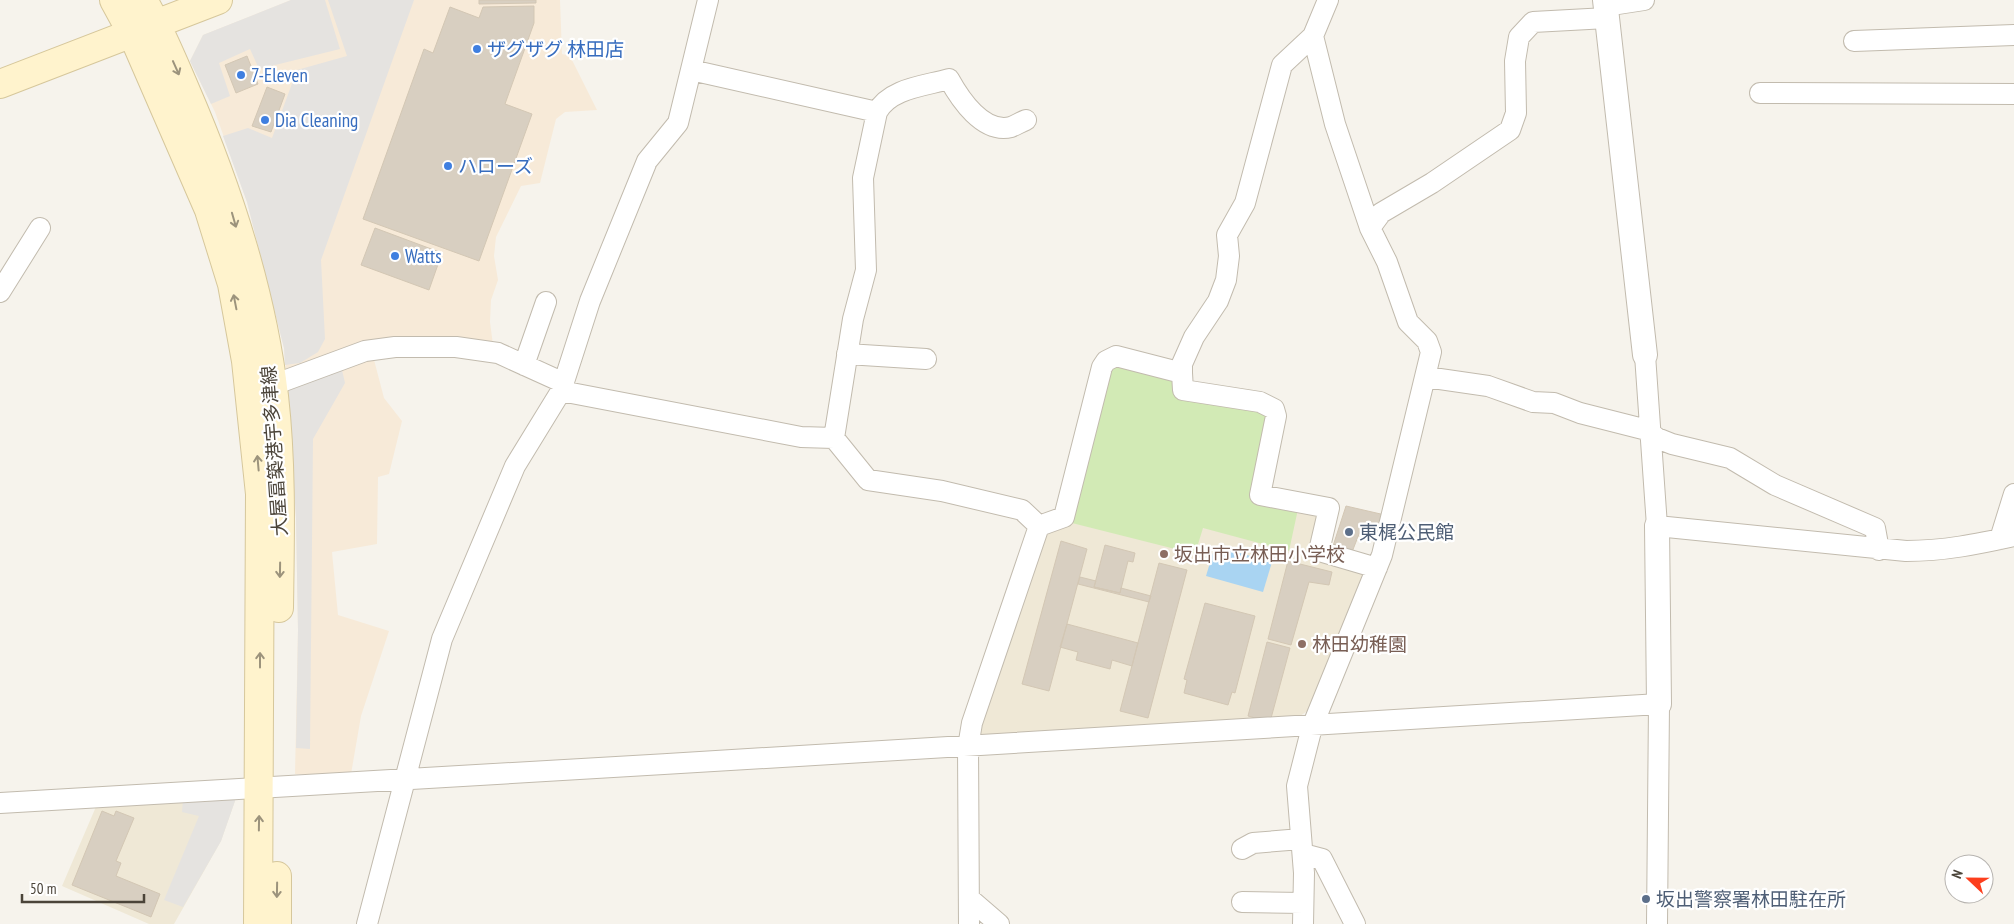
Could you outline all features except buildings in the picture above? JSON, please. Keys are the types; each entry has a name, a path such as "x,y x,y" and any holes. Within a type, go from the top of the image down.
{"main road":[{"path":"114,0 144,28"},
{"path":"143,0 144,28"},
{"path":"0,84 218,0"},
{"name":"大屋冨築港宇多津線","path":"144,28 203,130 230,206 252,283 273,385 281,518 269,788 258,924"},
{"name":"大屋冨築港宇多津線","path":"144,28 209,210 232,284 246,361 260,494 269,788 277,924"}],"street":[{"path":"367,924 442,639 515,466 562,387 590,302 646,161 678,123 708,0"},
{"path":"1328,0 1312,36 1282,65 1245,203 1227,234 1229,256 1226,280 1218,301 1194,337 1182,364 1183,390 1260,402 1274,409 1276,416 1260,495 1328,508 1318,551 1377,568"},
{"path":"1370,228 1381,212 1432,183 1510,130 1516,113 1515,61 1519,37 1533,22 1644,0"},
{"path":"1605,8 1645,355 1658,526 1657,924"},
{"path":"1303,924 1302,846 1297,786 1312,727 1382,555 1431,352 1427,341 1408,322 1387,262 1370,228 1335,124 1312,36"},
{"path":"1854,41 1922,48 2014,36"},
{"path":"691,70 877,112"},
{"path":"834,438 853,319 866,270 863,178 877,112 882,103 891,96 949,79 960,98 970,109 994,126 1010,127 1026,120"},
{"path":"1760,93 2014,94"},
{"path":"0,292 40,228"},
{"path":"524,365 546,302"},
{"path":"273,385 358,354 395,347 456,347 498,352 562,387 792,435 834,438 868,480 942,491 1022,510 1039,526"},
{"path":"847,354 926,359"},
{"path":"1039,526 1064,517 1102,367 1106,361 1116,356 1182,373"},
{"path":"1426,377 1488,386 1533,402 1554,403 1580,413 1647,430 1672,444 1730,458 1774,486 1875,528 1879,550"},
{"path":"1658,526 1879,550 1935,551 2007,538 2014,494"},
{"path":"969,924 968,747 972,723 1039,526"},
{"path":"0,803 269,788 405,778 1312,727 1659,704"},
{"path":"1242,849 1253,843 1302,846 1322,859 1355,924"},
{"path":"970,899 999,924"},
{"path":"1242,902 1303,903"}],"shaded area":[{"path":"291,0 560,0 562,54 570,56 597,110 565,112 556,119 540,183 521,186 496,237 494,256 498,280 491,300 490,322 493,345 373,356 384,398 402,421 389,474 378,477 377,544 332,552 338,615 389,631 361,716 351,774 295,774 298,630 296,518 284,348 247,202 215,112 190,61 203,35"},
{"path":"291,0 325,0 340,49 259,69 250,49 219,63 230,96 211,104 190,61 203,35"},
{"path":"328,0 414,0 321,260 325,339 318,352 300,363 285,365 284,348 247,202 223,136 248,128 272,138 297,70 347,56"},
{"path":"342,370 345,383 313,439 310,749 296,748 298,630 296,518 288,389"},
{"name":"坂出市立林田小学校","path":"1268,420 1251,500 1319,513 1311,556 1363,570 1363,581 1315,706 1291,722 978,737 1048,529"},
{"path":"236,798 221,841 174,924 149,924 62,886 98,802"},
{"path":"236,798 221,841 183,907 164,900 199,816 182,812 183,799"}],"green space":[{"path":"1117,361 1259,406 1268,420 1251,500 1298,509 1289,551 1203,528 1195,554 1068,522 1107,368"}],"water":[{"path":"1215,546 1272,562 1263,592 1206,576"}],"place":[{"name":"ザグザグ 林田店","path":"477,49"},
{"name":"7-Eleven","path":"241,75"},
{"name":"Dia Cleaning","path":"265,120"},
{"name":"ハローズ","path":"448,166"},
{"name":"Watts","path":"395,256"},
{"name":"東梶公民館","path":"1349,532"},
{"name":"坂出市立林田小学校","path":"1164,554"},
{"name":"林田幼稚園","path":"1302,644"},
{"name":"坂出警察署林田駐在所","path":"1646,899"}]}
